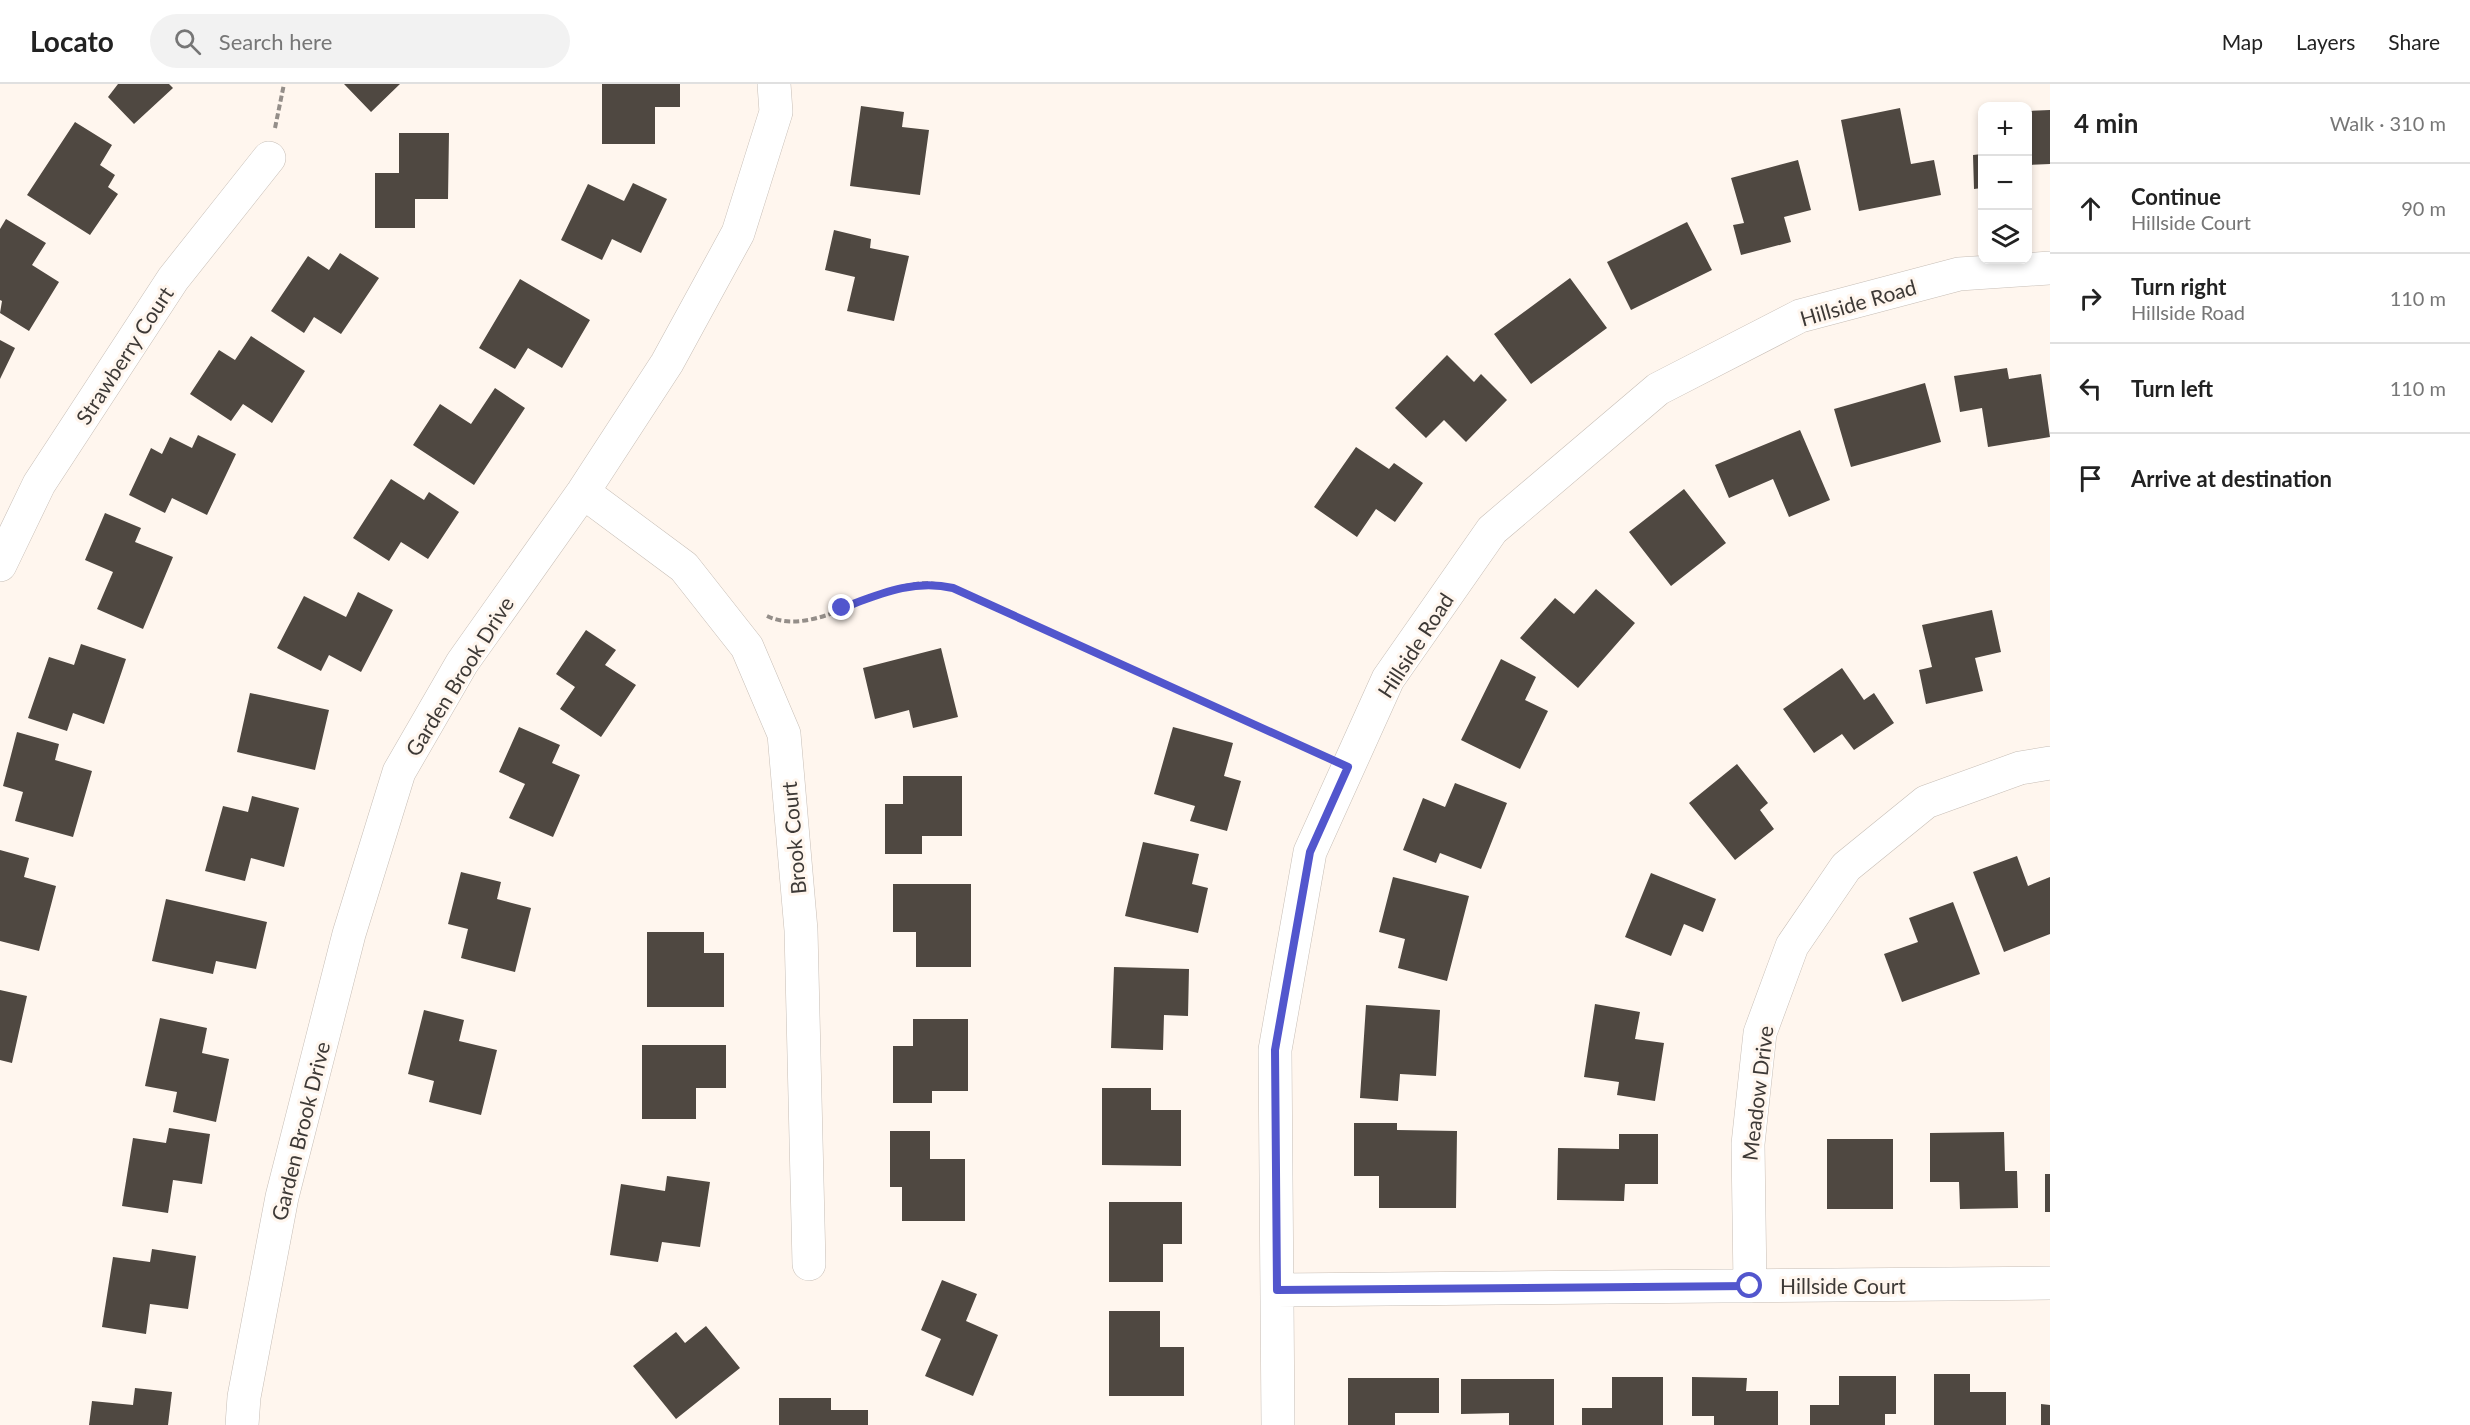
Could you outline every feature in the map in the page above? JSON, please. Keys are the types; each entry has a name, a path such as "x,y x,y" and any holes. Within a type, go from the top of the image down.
{"street":[{"name":"Garden Brook Drive","path":"242,1425 244,1397 282,1197 349,934 399,772 462,663 583,492 667,363 738,233 776,112 774,84"},
{"name":"Strawberry Court","path":"0,566 39,484 173,279 270,158"},
{"name":"Hillside Road","path":"1278,1425 1275,1050 1310,852 1388,679 1492,530 1658,389 1800,316 1959,274 2050,268"},
{"name":"Brook Court","path":"583,492 684,567 747,647 784,734 801,930 809,1264"},
{"name":"Meadow Drive","path":"1750,1286 1748,1144 1760,1033 1791,946 1846,867 1926,802 2020,768 2050,763"},
{"name":"Hillside Court","path":"1277,1290 2050,1284"}],"path":[{"path":"270,158 284,84"},
{"path":"761,612 784,623 806,623 896,588 932,583 953,588 1348,767"}],"building":[{"path":"118,84 169,84 173,88 134,124 108,97"},
{"path":"344,84 400,84 371,112"},
{"path":"602,84 680,84 680,107 655,107 655,144 602,144"},
{"path":"861,106 904,112 902,127 929,130 920,195 850,186"},
{"path":"1900,108 1911,164 1934,160 1941,195 1859,211 1841,120"},
{"path":"2050,110 2050,164 2032,165 2032,111"},
{"path":"75,122 112,145 100,165 115,175 108,187 118,194 90,235 27,195"},
{"path":"399,133 449,133 448,199 415,199 415,228 375,228 375,173 399,173"},
{"path":"1978,154 1978,188 1974,189 1973,155"},
{"path":"1798,160 1811,210 1784,217 1791,242 1741,255 1733,225 1744,223 1731,178"},
{"path":"633,183 667,199 641,253 612,239 602,260 561,240 588,184 624,201"},
{"path":"6,219 46,243 32,265 59,282 29,331 0,313 2,301 0,300 0,229"},
{"path":"1687,222 1712,270 1631,310 1607,262"},
{"path":"834,230 871,239 870,248 909,256 894,321 847,311 855,277 825,270"},
{"path":"340,253 379,278 341,334 314,317 304,333 271,311 308,256 329,270"},
{"path":"1570,278 1607,328 1531,384 1494,334"},
{"path":"520,279 590,320 562,368 528,348 515,369 479,348"},
{"path":"251,336 305,371 272,423 243,404 231,421 190,394 219,350 235,360"},
{"path":"0,340 15,348 0,379"},
{"path":"1447,355 1474,382 1481,374 1507,400 1466,442 1444,420 1426,438 1395,408"},
{"path":"2007,368 2009,379 2041,374 2050,437 1988,447 1982,408 1960,412 1954,376"},
{"path":"1925,383 1941,442 1851,467 1834,409"},
{"path":"495,388 525,408 474,485 413,445 440,404 471,424"},
{"path":"1800,430 1830,500 1789,517 1773,479 1729,498 1715,465"},
{"path":"198,435 236,454 207,515 172,498 165,513 129,495 151,448 162,454 170,437 192,448"},
{"path":"1356,447 1389,469 1394,463 1423,483 1395,522 1376,509 1357,537 1314,507"},
{"path":"391,479 424,500 429,492 459,512 428,559 401,542 389,561 353,538"},
{"path":"1684,489 1726,543 1671,586 1629,532"},
{"path":"105,513 141,528 135,542 173,557 143,629 97,609 113,572 85,560"},
{"path":"1596,589 1635,623 1578,688 1520,638 1555,598 1574,614"},
{"path":"358,592 393,610 361,672 329,655 321,671 277,648 304,596 346,617"},
{"path":"1992,610 2001,652 1975,658 1983,691 1926,704 1919,670 1932,667 1922,625"},
{"path":"586,630 616,650 605,665 636,685 601,737 560,709 575,687 556,674"},
{"path":"81,644 126,659 104,724 73,713 67,731 28,718 49,657 74,665"},
{"path":"941,648 958,717 913,728 909,710 875,719 863,668"},
{"path":"1501,659 1536,677 1525,700 1548,711 1520,769 1461,740"},
{"path":"1842,668 1864,700 1874,693 1894,723 1854,750 1842,734 1814,753 1783,709"},
{"path":"250,693 329,710 315,770 237,752"},
{"path":"519,727 560,745 552,763 580,775 553,837 509,818 525,784 499,772"},
{"path":"1173,727 1233,743 1224,776 1241,781 1227,831 1190,821 1195,806 1154,794"},
{"path":"17,732 59,744 55,760 92,771 73,837 15,821 23,792 3,786"},
{"path":"1737,764 1768,803 1760,810 1774,829 1735,860 1689,803"},
{"path":"903,776 962,776 962,836 922,836 922,854 885,854 885,804 903,804"},
{"path":"1455,783 1507,803 1481,869 1440,853 1436,863 1403,850 1423,798 1445,807"},
{"path":"252,796 299,808 284,867 251,858 245,881 205,871 223,806 248,812"},
{"path":"1143,842 1199,854 1192,884 1208,888 1198,933 1125,916"},
{"path":"0,850 29,858 24,877 56,886 39,951 0,941"},
{"path":"2017,856 2028,886 2050,877 2050,934 2004,952 1973,872"},
{"path":"461,872 501,882 497,899 531,908 515,972 461,958 468,929 448,924"},
{"path":"1651,873 1716,899 1703,932 1684,924 1671,956 1625,937"},
{"path":"1393,877 1469,896 1447,981 1398,968 1405,939 1379,932"},
{"path":"893,884 971,884 971,967 916,967 916,932 893,932"},
{"path":"166,899 267,922 256,969 216,961 213,974 152,961"},
{"path":"1953,902 1980,974 1902,1002 1884,954 1918,942 1909,918"},
{"path":"647,932 704,932 704,953 724,953 724,1007 647,1007"},
{"path":"1114,967 1189,969 1188,1016 1164,1015 1163,1050 1111,1048"},
{"path":"0,990 27,996 12,1063 0,1060"},
{"path":"1595,1004 1640,1012 1635,1039 1664,1043 1655,1101 1617,1095 1619,1082 1584,1077"},
{"path":"1366,1005 1440,1010 1436,1076 1400,1074 1398,1101 1360,1098"},
{"path":"424,1010 464,1020 459,1041 497,1050 481,1115 429,1102 434,1081 408,1074"},
{"path":"160,1018 207,1028 202,1053 229,1059 216,1122 173,1112 177,1092 145,1086"},
{"path":"913,1019 968,1019 968,1091 932,1091 932,1103 893,1103 893,1046 913,1046"},
{"path":"642,1045 726,1045 726,1088 696,1088 696,1119 642,1119"},
{"path":"1102,1088 1151,1088 1151,1110 1181,1110 1181,1166 1102,1165"},
{"path":"1354,1123 1397,1123 1397,1130 1457,1131 1456,1208 1379,1208 1379,1176 1354,1176"},
{"path":"169,1128 210,1134 202,1184 173,1180 168,1213 122,1206 133,1138 166,1143"},
{"path":"890,1131 930,1131 930,1159 965,1159 965,1221 902,1221 902,1187 890,1187"},
{"path":"2004,1132 2005,1171 2017,1171 2018,1208 1960,1209 1959,1182 1930,1182 1930,1133"},
{"path":"1619,1134 1658,1134 1658,1184 1625,1184 1624,1201 1557,1200 1558,1148 1619,1149"},
{"path":"1827,1139 1893,1139 1893,1209 1827,1209"},
{"path":"2045,1174 2050,1174 2050,1212 2045,1212"},
{"path":"667,1176 710,1182 700,1247 662,1242 658,1262 610,1255 621,1184 665,1191"},
{"path":"1109,1202 1182,1202 1182,1244 1163,1244 1163,1282 1109,1282"},
{"path":"152,1249 196,1256 188,1309 150,1304 146,1334 102,1327 113,1257 150,1262"},
{"path":"942,1280 977,1294 966,1321 998,1335 973,1396 925,1376 941,1339 921,1330"},
{"path":"1109,1311 1160,1311 1160,1347 1184,1347 1184,1396 1109,1396"},
{"path":"706,1326 740,1368 676,1419 633,1366 676,1332 685,1343"},
{"path":"1934,1374 1970,1374 1970,1392 2006,1392 2006,1425 1934,1425"},
{"path":"1839,1376 1896,1376 1896,1414 1885,1414 1885,1425 1810,1425 1810,1405 1839,1405"},
{"path":"1612,1377 1663,1377 1663,1425 1582,1425 1582,1408 1612,1408"},
{"path":"1692,1377 1747,1378 1746,1391 1778,1391 1778,1425 1714,1425 1714,1416 1692,1416"},
{"path":"1348,1378 1439,1378 1439,1413 1395,1413 1395,1425 1348,1425"},
{"path":"1461,1379 1554,1379 1554,1425 1509,1425 1509,1413 1461,1414"},
{"path":"135,1388 172,1392 168,1425 89,1425 92,1401 133,1405"},
{"path":"779,1398 831,1398 831,1410 868,1410 868,1425 779,1425"},
{"path":"2041,1404 2050,1405 2050,1425 2041,1425"}],"route":[{"path":"842,608 896,588 917,584 932,583 953,588 1348,767 1310,852 1275,1050 1277,1290 1750,1286"}]}
